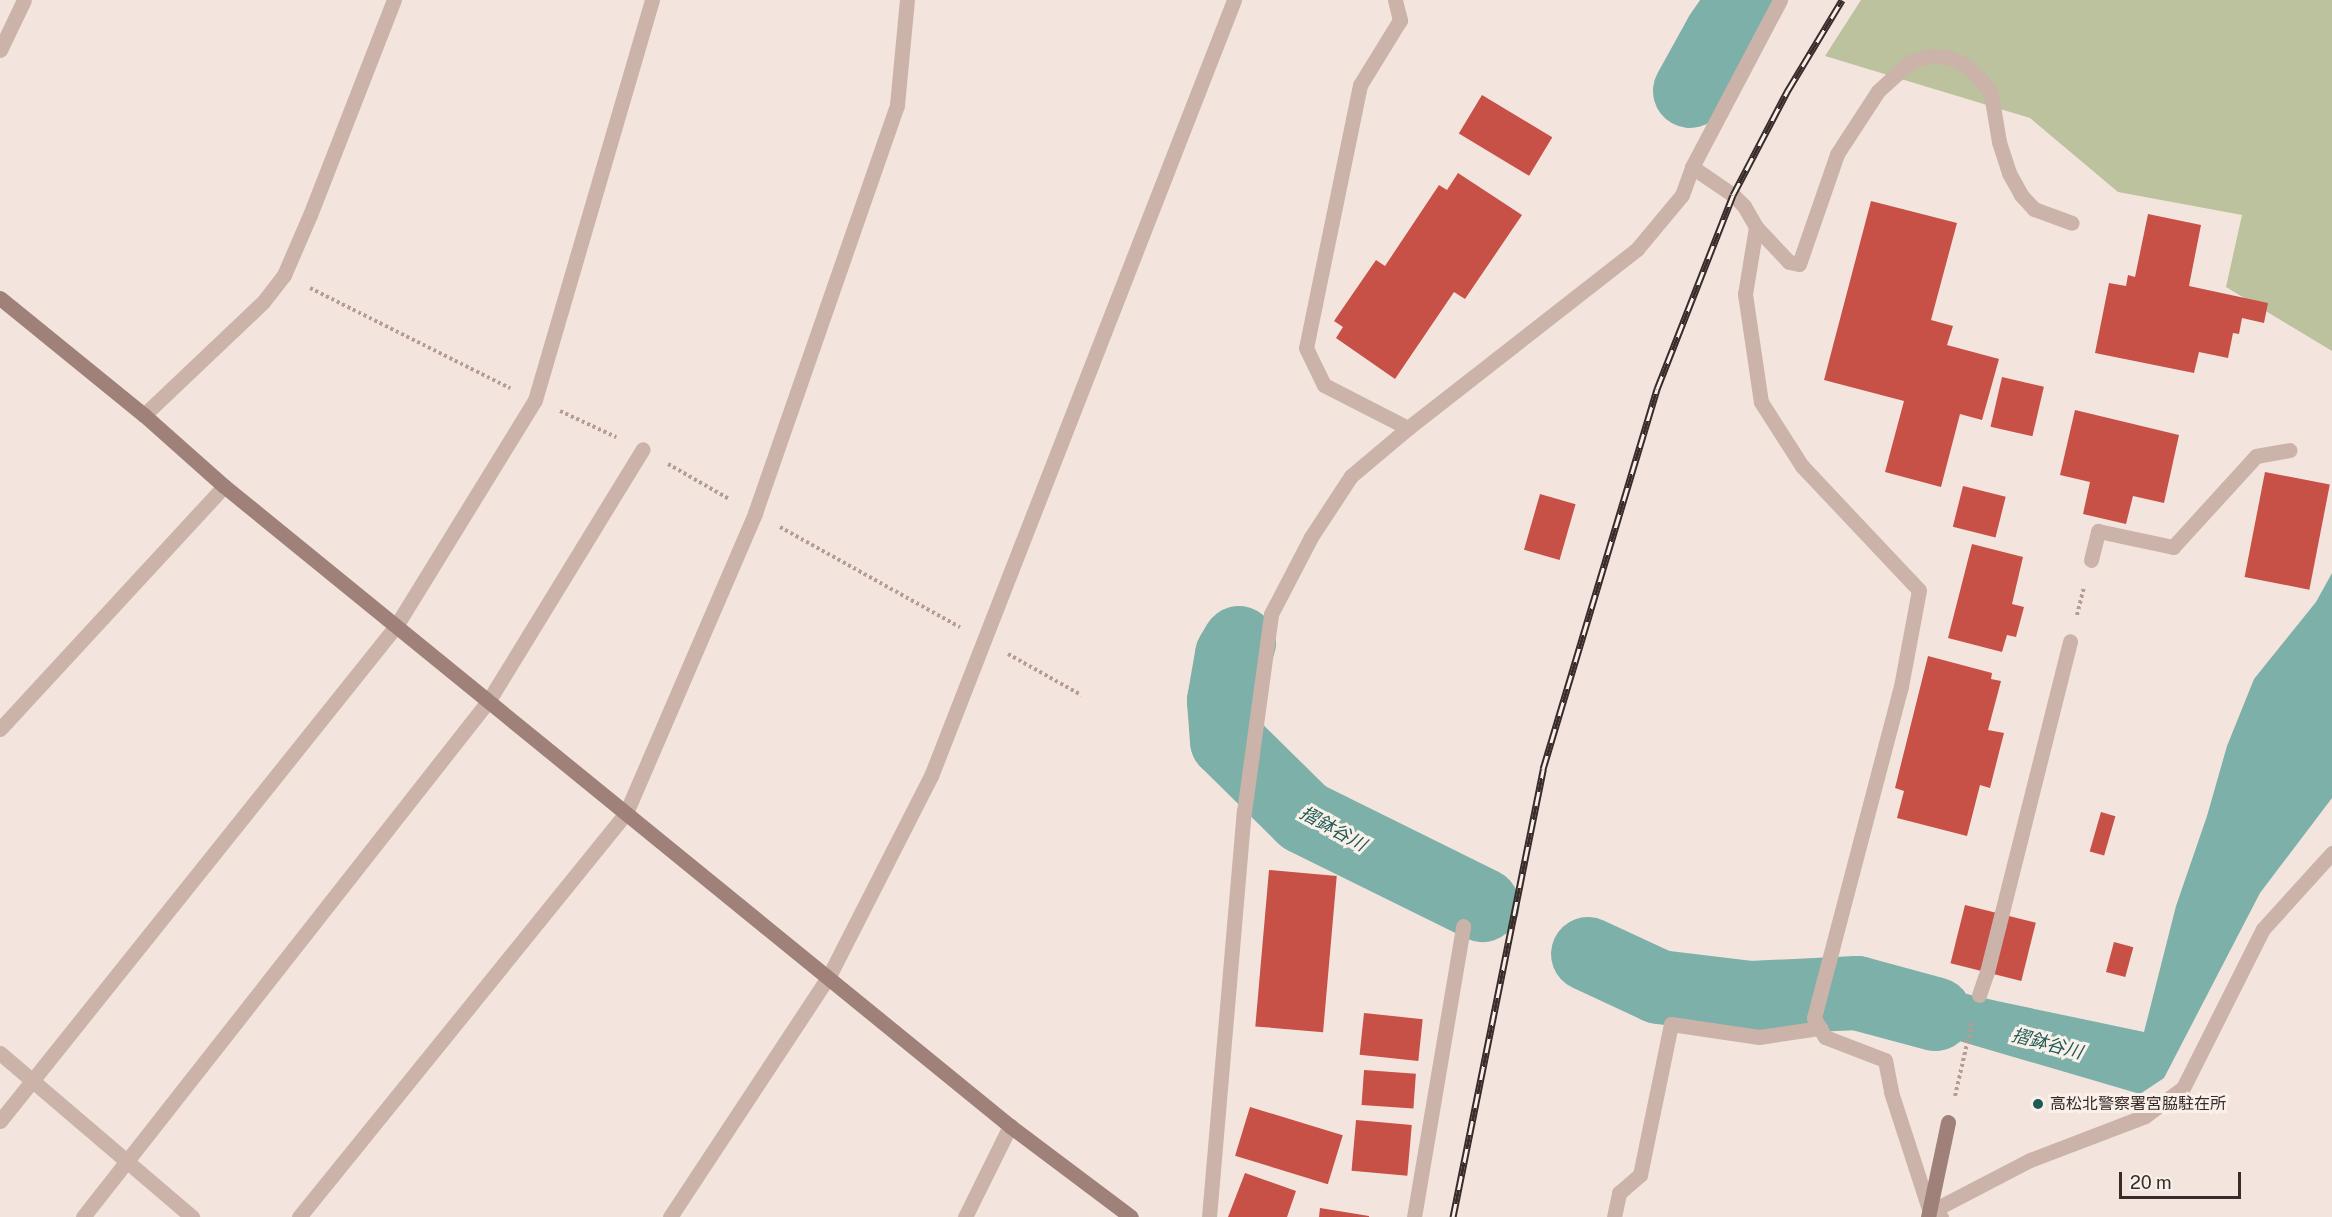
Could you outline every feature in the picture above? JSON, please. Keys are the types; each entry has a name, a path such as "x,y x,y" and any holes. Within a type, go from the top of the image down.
{"street":[{"path":"0,50 24,0"},
{"path":"144,415 263,302 284,275 310,215 394,0"},
{"path":"0,1121 396,626 535,400 652,0"},
{"path":"299,1217 626,813 755,513 897,105 908,0"},
{"path":"670,1217 829,976 931,776 986,641 1234,0"},
{"path":"1395,0 1400,20 1360,86 1306,348 1324,385 1408,428"},
{"path":"1209,1217 1246,792 1271,614 1311,537 1351,476 1408,428 1638,249 1682,195 1692,167 1780,0"},
{"path":"1692,167 1733,195 1744,206 1756,227 1788,262 1799,264 1837,154 1878,91 1910,62 1929,56 1948,57 1967,66 1991,94 1999,142 2009,173 2021,195 2034,209 2072,223"},
{"path":"1756,227 1745,294 1761,402 1802,466 1919,590 1900,686 1823,989 1817,1023 1824,1036 1885,1060 1891,1092 1933,1215"},
{"path":"1,300 144,415 224,486 829,976 1010,1126 1131,1217"},
{"path":"83,1217 489,700 643,449"},
{"path":"2091,560 2098,531 2173,547 2256,456 2289,450"},
{"path":"0,729 224,486"},
{"path":"1979,995 1987,972 2070,641"},
{"path":"1933,1215 2030,1160 2145,1116 2183,1088 2263,929 2332,853"},
{"path":"2316,870 2332,876"},
{"path":"1414,1217 1463,926"},
{"path":"1614,1217 1619,1193 1640,1175 1671,1024 1759,1037 1817,1023"},
{"path":"0,1053 192,1217"},
{"path":"1933,1215 1948,1122"},
{"path":"965,1217 1010,1126"}],"path":[{"path":"284,275 535,400 643,449 1081,695"},
{"path":"2070,641 2091,560"}],"green space":[{"path":"1861,0 2332,0 2332,351 2226,287 2242,215 2118,192 2030,118 1825,56"}],"water":[{"path":"2332,573 2332,798 2260,893 2164,1078 2140,1094 1833,1004 1843,965 2144,1032 2176,906 2207,816 2227,746 2254,679 2316,602"}],"building":[{"path":"1482,95 1552,137 1529,176 1459,134"},
{"path":"1458,173 1522,215 1465,299 1454,292 1395,379 1336,338 1343,327 1334,321 1376,260 1385,266 1439,185 1447,190"},
{"path":"1871,201 1957,223 1931,320 1953,326 1947,345 1999,359 1982,420 1960,414 1941,487 1885,472 1904,401 1824,380"},
{"path":"2148,214 2201,225 2189,286 2268,303 2264,323 2242,318 2239,334 2233,333 2228,358 2199,352 2194,373 2095,353 2109,283 2126,286 2128,275 2135,277"},
{"path":"2002,377 2044,387 2032,436 1991,427"},
{"path":"2075,410 2179,435 2164,503 2133,496 2126,524 2083,514 2090,482 2060,475"},
{"path":"2265,472 2330,485 2309,590 2245,577"},
{"path":"1963,486 2006,497 1996,537 1953,527"},
{"path":"1540,494 1576,504 1560,560 1524,550"},
{"path":"1972,544 2023,557 2012,604 2024,607 2016,637 2007,635 2002,652 1948,638"},
{"path":"1928,656 1992,673 1991,679 2001,681 1988,730 2004,733 1990,788 1980,785 1967,836 1897,818 1904,791 1895,788"},
{"path":"2101,812 2115,816 2104,856 2090,851"},
{"path":"1269,870 1337,876 1323,1032 1255,1026"},
{"path":"1965,905 2036,923 2021,981 1950,963"},
{"path":"2114,942 2133,947 2125,977 2106,972"},
{"path":"1364,1013 1423,1019 1418,1061 1360,1055"},
{"path":"1364,1070 1416,1074 1413,1109 1362,1105"},
{"path":"1250,1107 1343,1135 1328,1184 1235,1156"},
{"path":"1356,1120 1412,1125 1407,1176 1352,1171"},
{"path":"1245,1173 1296,1191 1287,1217 1228,1217"},
{"path":"1320,1208 1369,1216 1369,1217 1319,1217"}],"waterway":[{"name":"摺鉢谷川","path":"1690,91 1721,35 1745,0"},
{"name":"摺鉢谷川","path":"1239,643 1232,655 1224,701 1227,741 1304,817 1482,905"},
{"name":"摺鉢谷川","path":"1588,954 1659,987 1750,998 1857,993 1935,1014"}],"railway":[{"path":"1453,1217 1543,769 1657,389 1733,195 1788,90 1842,0"}],"place":[{"name":"高松北警察署宮脇駐在所","path":"2038,1104"}]}
